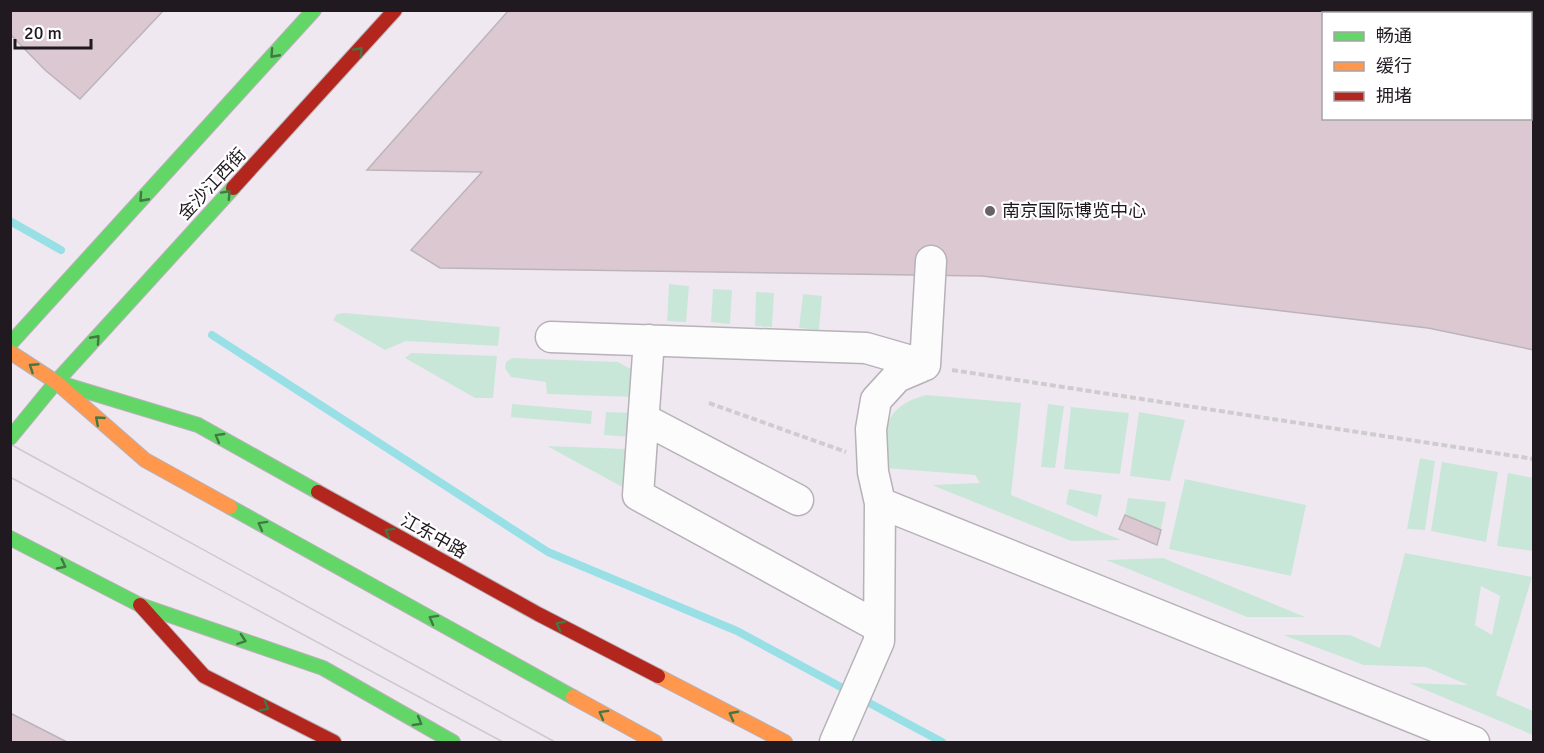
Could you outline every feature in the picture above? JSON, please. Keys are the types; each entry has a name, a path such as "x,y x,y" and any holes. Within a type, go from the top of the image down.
{"street":[{"path":"10,344 314,10"},
{"name":"金沙江西街","path":"10,438 56,382 395,10"},
{"path":"925,365 931,261"},
{"path":"551,337 866,348 925,365"},
{"path":"649,340 638,495 879,627"},
{"name":"江东中路","path":"10,352 56,382 145,460 655,742"},
{"path":"835,742 879,641 880,503 872,462 871,429 876,400 897,377 925,365"},
{"name":"江东中路","path":"56,382 198,425 538,614 785,742"},
{"path":"644,419 798,500"},
{"path":"880,503 1418,732 1474,742"},
{"path":"10,538 140,605 323,668 453,742"},
{"path":"140,605 204,676 334,742"}],"path":[{"path":"925,365 1533,459"},
{"path":"709,403 872,462"}],"green space":[{"path":"669,284 689,286 686,322 667,321"},
{"path":"713,289 732,290 730,324 711,322"},
{"path":"756,292 774,293 772,327 755,326"},
{"path":"803,294 822,296 819,330 799,328"},
{"path":"337,314 500,327 498,346 406,341 385,350 333,320"},
{"path":"411,353 497,356 493,398 475,398 405,358"},
{"path":"512,358 618,362 631,369 635,383 634,397 547,394 546,382 511,377 505,368 506,362"},
{"path":"926,395 1021,403 1011,495 1121,540 1071,541 932,485 980,483 975,475 885,468 885,442 889,421 901,406"},
{"path":"512,404 592,411 591,424 511,417"},
{"path":"1048,404 1064,406 1055,468 1041,467"},
{"path":"1071,407 1129,413 1120,474 1064,469"},
{"path":"606,412 633,413 631,437 604,435"},
{"path":"1139,412 1185,420 1170,481 1130,476"},
{"path":"547,446 628,449 626,489"},
{"path":"1420,458 1435,461 1425,530 1407,529"},
{"path":"1442,462 1498,472 1486,542 1431,531"},
{"path":"1508,473 1533,478 1533,551 1497,546"},
{"path":"1185,479 1306,505 1291,576 1169,549"},
{"path":"1069,489 1102,495 1097,517 1066,504"},
{"path":"1128,498 1166,502 1161,530 1125,515"},
{"path":"1405,553 1532,577 1496,695 1533,711 1533,735 1409,683 1468,685 1426,667 1364,665 1283,635 1350,635 1380,648","holes":["1481,586 1500,596 1492,635 1475,625"]},
{"path":"1163,558 1305,617 1247,617 1106,560"}],"building":[{"path":"10,10 164,10 80,99 45,70 10,34"},
{"name":"南京国际博览中心","path":"509,10 1534,10 1534,350 1428,328 982,276 440,268 411,250 482,172 367,170"},
{"path":"1125,515 1161,530 1157,545 1119,529"},
{"path":"10,713 67,742 10,742"}],"waterway":[{"path":"10,221 61,250"},
{"path":"212,335 548,552 737,631 850,692"},
{"path":"860,698 942,742"}],"tram line":[{"path":"10,444 555,742"},
{"path":"10,477 503,742"}],"traffic: fast":[{"path":"10,344 314,10"},
{"path":"10,438 56,382 233,188"},
{"path":"56,382 198,425 318,492"},
{"path":"230,507 573,697"},
{"path":"10,538 140,605 323,668 453,742"}],"traffic: slow":[{"path":"10,352 56,382 145,460 230,507"},
{"path":"658,676 785,742"},
{"path":"573,697 655,742"}],"traffic: jam":[{"path":"233,188 395,10"},
{"path":"318,492 538,614 658,676"},
{"path":"140,605 204,676 334,742"}],"place":[{"name":"南京国际博览中心","path":"990,211"}]}
